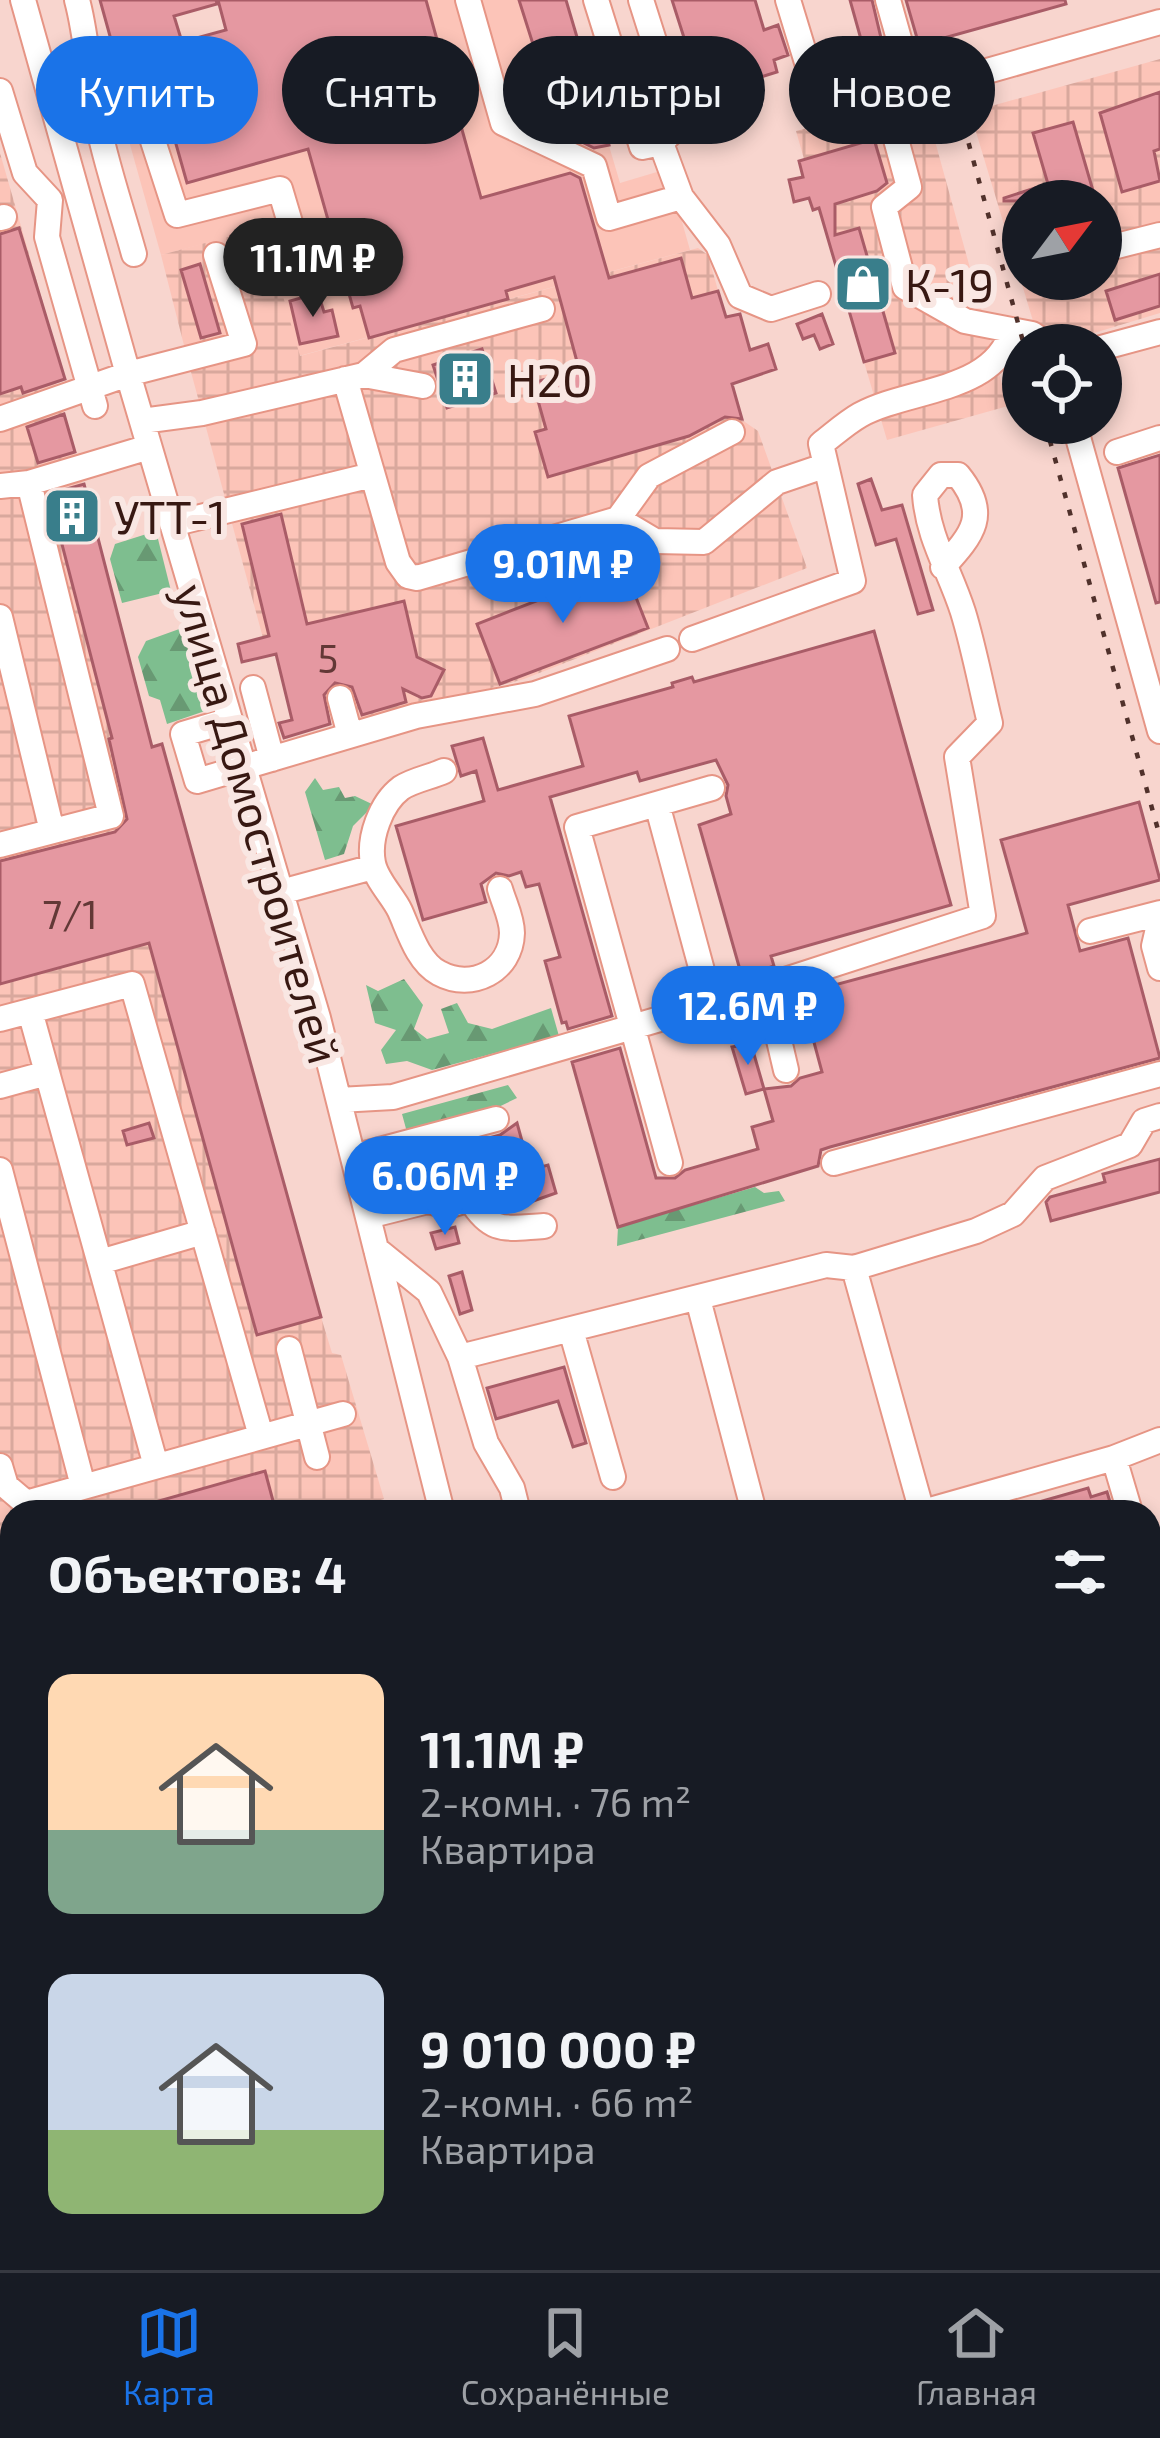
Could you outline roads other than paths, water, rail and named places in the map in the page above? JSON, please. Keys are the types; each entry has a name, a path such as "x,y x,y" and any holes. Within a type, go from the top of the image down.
{"street":[{"name":"улица Домостроителей","path":"23,0 36,45"},
{"path":"77,0 86,36"},
{"path":"468,0 502,123 594,166 609,218 681,197"},
{"path":"596,0 607,36"},
{"path":"641,0 652,36"},
{"path":"788,0 809,69 852,80 884,71 901,46 888,0"},
{"path":"995,69 1160,22"},
{"path":"0,91 25,173 50,200 46,237 93,396"},
{"name":"улица Домостроителей","path":"64,144 339,1100 436,1500"},
{"path":"104,144 134,254"},
{"path":"154,144 177,215 280,189 304,274"},
{"path":"661,144 681,197 718,245 740,296 771,309 818,294"},
{"path":"897,144 909,187 884,207 905,287 965,322 1002,328"},
{"path":"50,200 78,193"},
{"path":"1122,245 1160,235"},
{"path":"0,419 93,396 128,374 244,344 216,255"},
{"path":"142,422 202,413 354,377 394,350 542,309"},
{"path":"1122,342 1160,332"},
{"path":"692,639 853,581 821,444 860,416 973,376 996,362 1002,350"},
{"path":"354,377 423,386"},
{"path":"354,377 373,475 398,562 408,576 417,578 618,518 649,476 732,433"},
{"path":"1117,452 1160,438"},
{"path":"1081,444 1153,678 1160,731"},
{"path":"0,486 29,483 149,447"},
{"path":"618,518 656,541 704,542 777,482 824,466"},
{"path":"172,524 373,475"},
{"path":"0,845 111,816 29,483"},
{"path":"339,1100 393,1096 711,1004 983,916 957,757 990,723 962,608 943,567"},
{"path":"0,617 52,831"},
{"path":"230,720 183,734 197,781 416,716 535,694 667,649"},
{"path":"253,688 272,758"},
{"path":"340,698 350,735"},
{"path":"445,771 400,789 379,817 372,843 373,867 395,900 421,956 438,973 460,978 480,978 499,969 511,950 513,927 500,889"},
{"path":"670,1163 578,826 712,788"},
{"path":"657,804 711,1004 738,1028 775,1023 786,1070"},
{"path":"281,892 373,867"},
{"path":"1090,931 1160,916 1154,946 1160,968"},
{"path":"0,1019 132,984 262,1436"},
{"path":"30,1011 156,1466"},
{"path":"0,1086 47,1073"},
{"path":"834,1163 1160,1074"},
{"path":"460,1358 826,1265 854,1268 976,1231 1013,1214 1045,1178 1130,1144 1144,1121 1160,1116"},
{"path":"353,1157 496,1119"},
{"path":"437,1136 446,1169"},
{"path":"0,1170 83,1486"},
{"path":"368,1216 428,1201 447,1206 470,1199 484,1221 502,1228 544,1226"},
{"path":"100,1262 202,1232"},
{"path":"376,1249 428,1292 460,1358 486,1443 515,1500"},
{"path":"854,1268 919,1500"},
{"path":"698,1299 751,1500"},
{"path":"571,1330 613,1477"},
{"path":"289,1349 317,1457"},
{"path":"47,1500 343,1414"},
{"path":"965,1500 1114,1458 1160,1440"},
{"path":"1114,1458 1126,1500"}],"railway":[{"path":"969,144 1018,324"},
{"path":"1051,444 1160,837"}],"place":[{"name":"К-19","path":"863,284"},
{"name":"H2O","path":"465,379"},
{"name":"УТТ-1","path":"72,516"}]}
